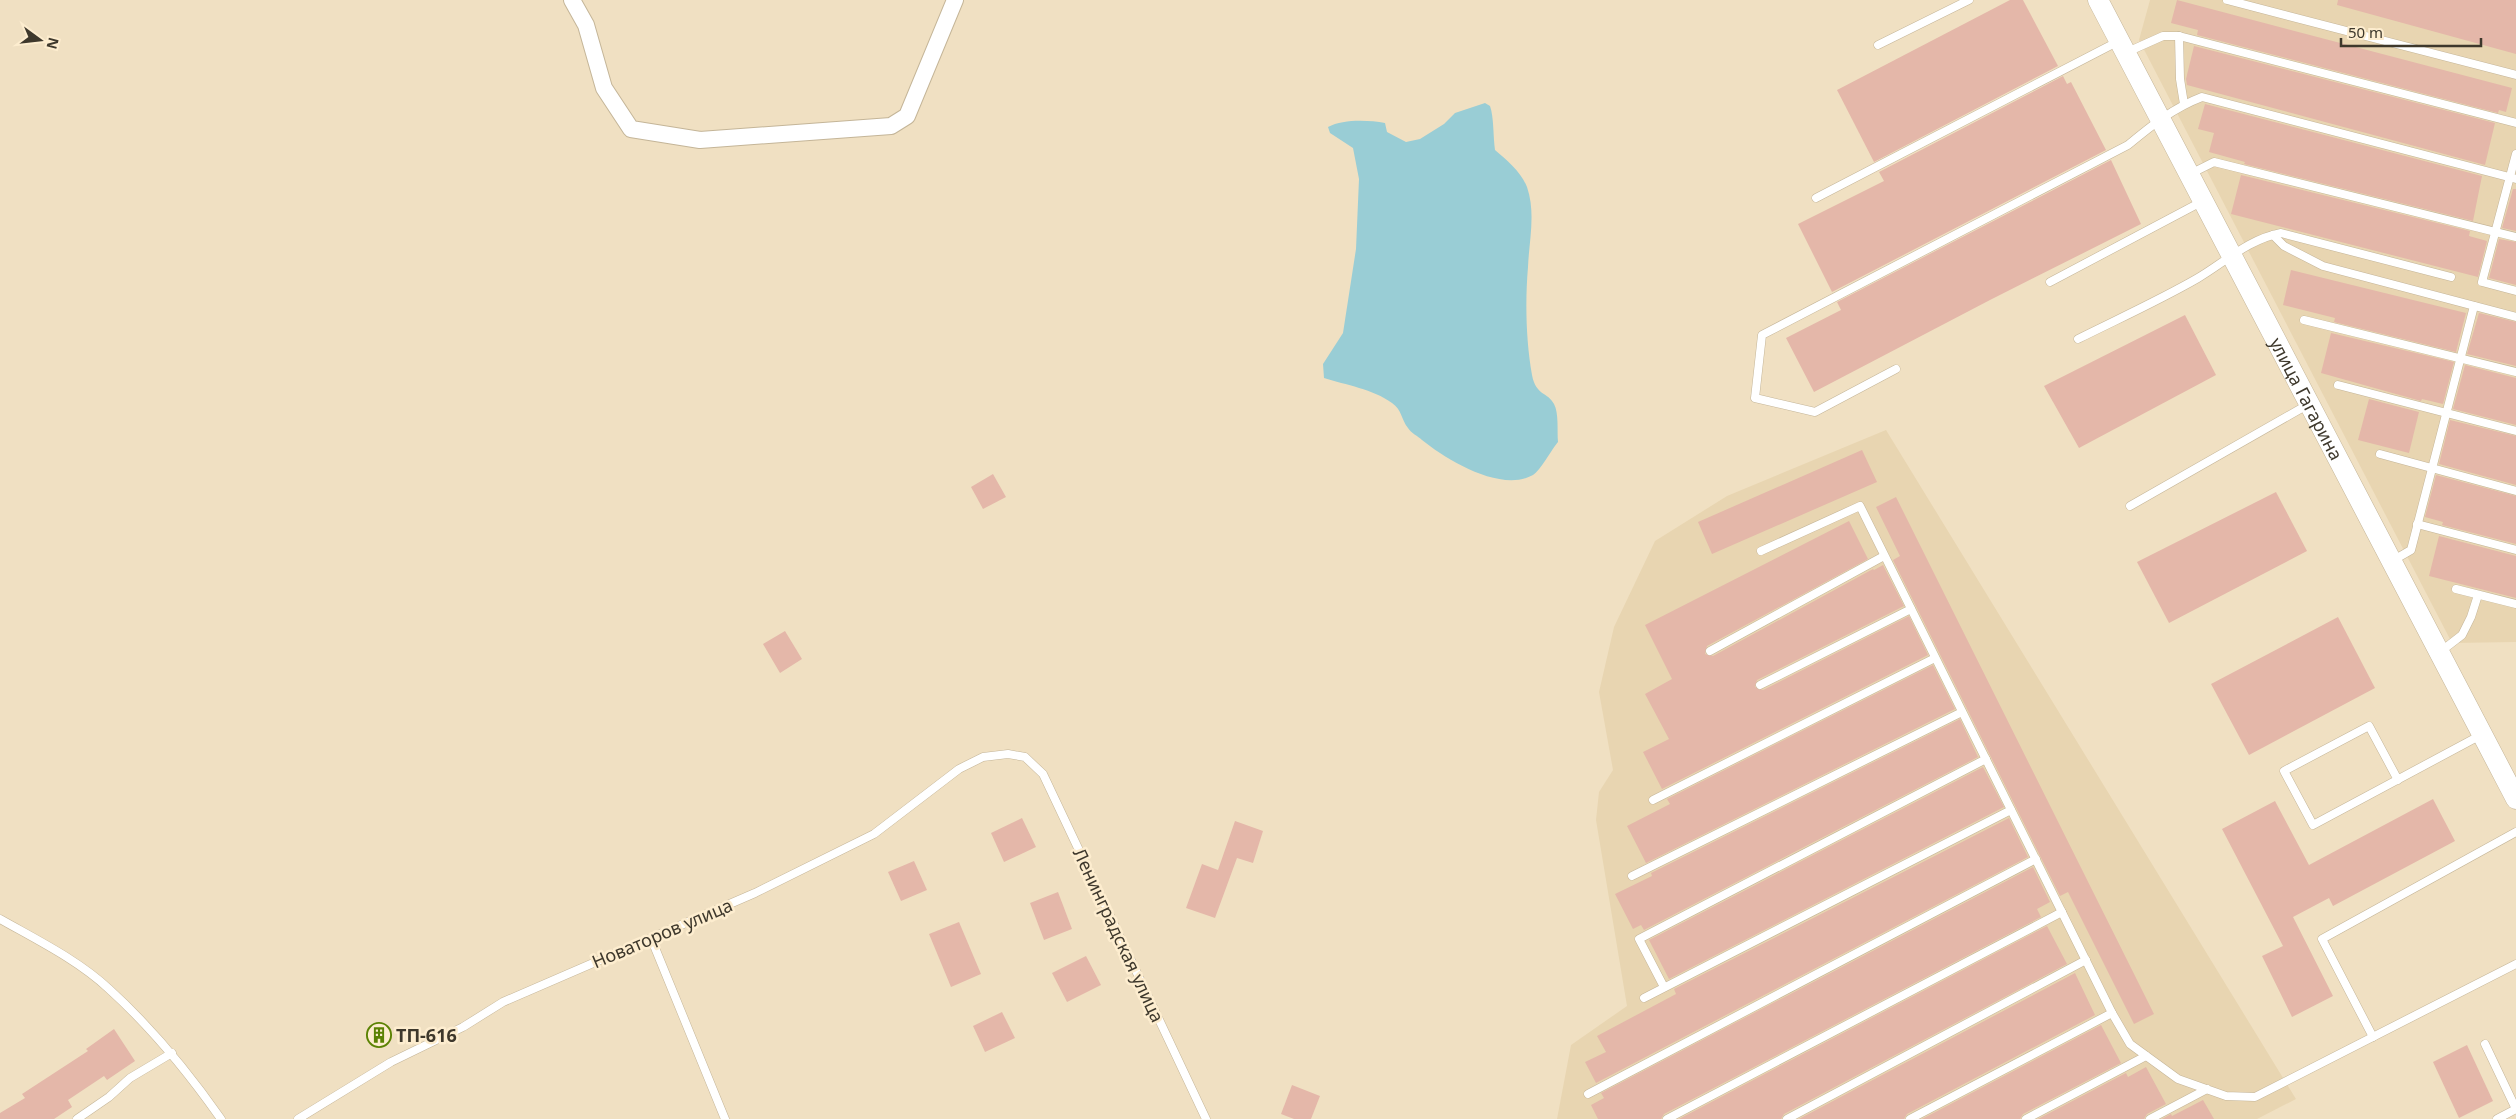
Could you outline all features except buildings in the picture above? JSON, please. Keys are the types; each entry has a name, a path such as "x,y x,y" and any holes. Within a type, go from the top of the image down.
{"street":[{"path":"572,0 586,25 604,88 631,129 700,140 891,126 907,116 955,0"},
{"name":"улица Гагарина","path":"2098,0 2516,798"}],"lane":[{"path":"1878,45 1969,0"},
{"path":"2227,0 2516,75"},
{"path":"1816,198 2122,47 2163,36 2179,36 2516,123"},
{"path":"2179,36 2180,79 2184,104"},
{"path":"1896,369 1815,412 1755,398 1762,334 2128,145 2160,119 2184,104 2202,97 2513,178"},
{"path":"2516,154 2513,178 2482,282 2516,291"},
{"path":"2189,174 2214,162 2516,237"},
{"path":"2050,282 2203,201"},
{"path":"2078,339 2199,278 2231,254 2281,233 2451,277"},
{"path":"2273,235 2284,246 2322,266 2516,317"},
{"path":"2392,561 2411,550 2474,306"},
{"path":"2304,320 2516,372"},
{"path":"2338,385 2516,431"},
{"path":"2130,506 2309,404"},
{"path":"2380,454 2516,491"},
{"path":"1760,552 1860,506 2112,1014 2130,1044 2178,1079 2226,1096 2255,1097 2516,964"},
{"path":"2417,524 2516,550"},
{"path":"1710,651 1884,556"},
{"path":"2456,589 2516,604"},
{"path":"2440,652 2462,635 2471,617 2478,594"},
{"path":"1760,685 1911,609"},
{"path":"1653,800 1935,658"},
{"path":"1632,876 1962,712"},
{"path":"2398,780 2369,726 2284,771 2314,826 2398,780 2482,734"},
{"name":"Новаторов улица","path":"298,1119 391,1062 463,1027 504,1002 755,893 874,834 967,765 983,757 1008,754 1025,757"},
{"name":"Ленинградская улица","path":"1025,757 1043,774 1206,1119"},
{"path":"1664,987 1639,939 1986,759"},
{"path":"1644,998 2011,810"},
{"path":"2373,1037 2322,940 2516,832"},
{"path":"1588,1094 2036,859"},
{"path":"1667,1119 2062,912"},
{"path":"0,919 52,948 108,988 172,1053 221,1119"},
{"path":"650,938 725,1119"},
{"path":"1787,1119 2086,960"},
{"path":"1910,1119 2112,1014"},
{"path":"2485,1044 2516,1109 2496,1119"},
{"path":"77,1119 109,1097 130,1078 172,1053"},
{"path":"2026,1119 2146,1056"},
{"path":"2150,1119 2207,1089"}],"shaded area":[{"path":"2150,0 2516,0 2516,642 2452,643 2139,40"},
{"path":"1886,430 2296,1099 2257,1119 1557,1119 1571,1045 1627,1006 1596,820 1599,792 1613,770 1599,692 1614,627 1655,541 1727,496"}],"water":[{"path":"1485,103 1490,106 1495,150 1521,176 1530,197 1531,227 1526,308 1530,362 1536,387 1554,404 1557,417 1558,442 1536,473 1520,479 1506,480 1490,477 1460,465 1411,431 1398,409 1385,398 1324,378 1323,364 1343,333 1356,249 1359,179 1353,148 1330,133 1328,127 1334,124 1356,121 1385,123 1387,132 1406,142 1420,139 1444,124 1455,113"}],"place":[{"name":"ТП-616","path":"379,1035"}]}
